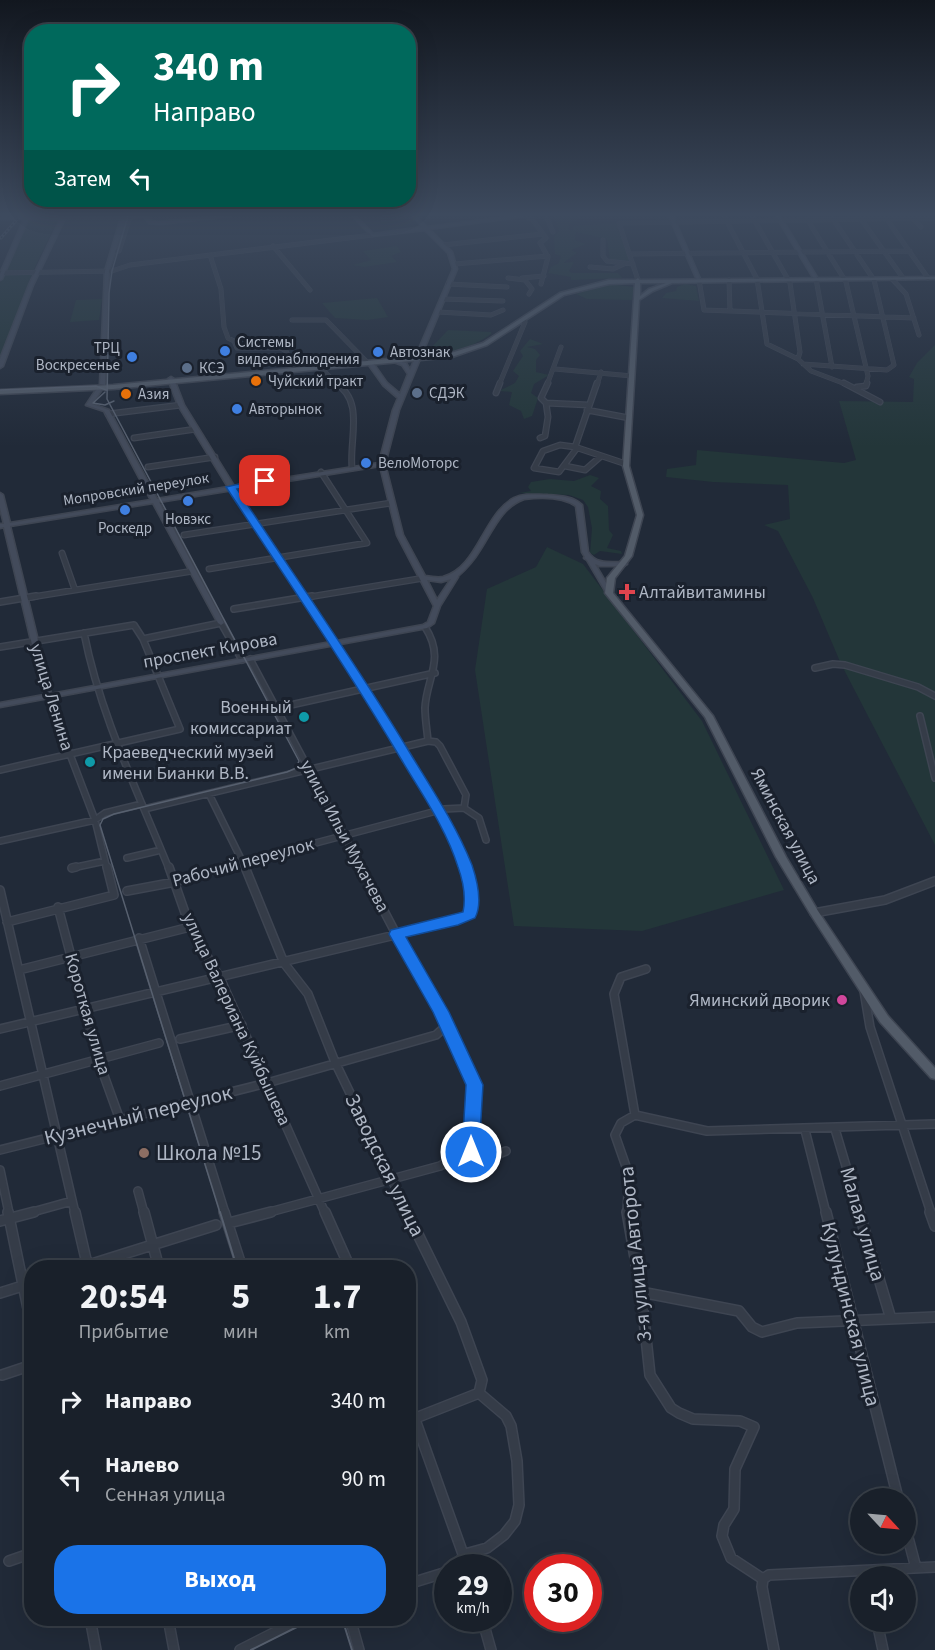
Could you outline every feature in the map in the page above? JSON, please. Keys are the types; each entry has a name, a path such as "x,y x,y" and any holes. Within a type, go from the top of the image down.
{"main road":[{"path":"0,366 29,293"},
{"path":"106,293 102,386 89,405 105,409 221,623"},
{"path":"437,606 400,535 382,464 400,398 445,293"},
{"path":"0,390 102,386 322,369 449,353 477,346 561,293"},
{"path":"416,358 474,349 564,293"},
{"path":"609,593 611,578 628,556 640,514 626,464 638,293"},
{"path":"638,299 647,293"},
{"path":"396,360 404,364 410,373"},
{"path":"171,381 368,363"},
{"path":"368,363 400,398"},
{"path":"171,381 181,405 215,457 231,487"},
{"name":"Мопровский переулок","path":"3,525 382,464"},
{"name":"улица Ленина","path":"0,495 3,525 26,598 33,641 48,694"},
{"path":"425,627 432,621 437,606 455,577 507,508 521,498 557,498 578,503 581,509 587,558 609,593"},
{"path":"587,558 600,564 624,564"},
{"path":"424,578 438,581 455,577"},
{"name":"Яминская улица","path":"609,593 709,716 781,857 814,913 864,990 905,1044 935,1075"},
{"name":"проспект Кирова","path":"0,705 48,694 425,627"}],"street":[{"path":"222,293 227,337 234,341 236,347 280,348 286,351 294,368"},
{"path":"701,293 703,310 914,318"},
{"path":"729,293 730,311"},
{"path":"759,293 766,343 770,347 798,359 807,369 854,387 880,402"},
{"path":"790,293 800,352 798,359"},
{"path":"818,293 832,367"},
{"path":"848,293 866,369 867,385 854,387"},
{"path":"803,364 866,369 889,370 894,368 877,293"},
{"path":"905,293 919,335"},
{"path":"443,298 504,301"},
{"path":"438,312 491,315 503,310"},
{"path":"292,320 326,320 368,363"},
{"path":"496,393 522,336 525,322 522,320"},
{"path":"540,438 545,436 548,427 546,403 541,395 555,369 561,347"},
{"path":"322,369 328,380 345,387 351,399 352,468"},
{"path":"555,369 632,376"},
{"path":"601,372 576,447 565,466 559,472 534,468 543,451 560,446 576,447 626,464"},
{"path":"546,403 589,405"},
{"path":"108,414 181,405"},
{"path":"587,410 629,418"},
{"path":"134,438 195,429"},
{"path":"148,467 215,457"},
{"path":"565,466 585,470 600,457"},
{"path":"209,569 367,543 321,472"},
{"path":"0,1029 284,963 466,916 472,907 466,867 457,843 364,687 231,487"},
{"path":"184,535 345,509 392,504"},
{"path":"62,553 75,590"},
{"path":"0,602 193,571"},
{"path":"234,609 424,578"},
{"path":"143,639 221,623 242,660"},
{"path":"0,647 132,625 143,639 180,729 0,770"},
{"path":"425,627 430,637 435,673 425,707 428,741"},
{"name":"улица Валериана Куйбышева","path":"84,633 88,654 119,744 175,882 190,927 220,978 346,1260"},
{"name":"улица Ильи Мухачева","path":"250,658 306,761 307,770 447,1026 476,1088 471,1117 471,1149"},
{"path":"815,668 842,664 918,687 935,696"},
{"path":"277,708 435,673"},
{"name":"улица Ленина","path":"48,694 95,820 114,895 58,907"},
{"path":"920,716 935,778"},
{"path":"0,842 95,820 105,813 209,794 428,741 438,743 446,756 466,795 464,808 479,817 486,840"},
{"name":"Заводская улица","path":"209,794 243,861 284,963 308,994 335,1062 393,1178 467,1336 482,1380 479,1393"},
{"name":"Рабочий переулок","path":"127,891 175,882 243,861 448,808 464,808"},
{"path":"126,858 161,850"},
{"path":"72,868 105,861"},
{"path":"814,913 879,902 935,881"},
{"path":"0,890 58,1135 84,1260"},
{"path":"7,922 58,907"},
{"name":"Короткая улица","path":"58,907 98,1059 120,1120"},
{"path":"19,970 190,927"},
{"path":"139,938 240,1260"},
{"path":"646,969 621,977 614,994 635,1115 696,1130 805,1130 935,1124"},
{"path":"864,990 870,1027 935,1226"},
{"path":"180,1039 242,1025"},
{"name":"Кузнечный переулок","path":"0,1150 267,1083 436,1035 447,1026"},
{"path":"0,1086 159,1043"},
{"name":"3-я улица Авторота","path":"635,1115 621,1123 615,1135 629,1175 627,1214 641,1292 648,1370 671,1408 693,1419 740,1421 754,1427 754,1432 735,1469 734,1509 724,1525 722,1536 731,1558 763,1579"},
{"name":"Малая улица","path":"835,1129 891,1319"},
{"name":"Кулундинская улица","path":"805,1130 895,1488"},
{"path":"229,1222 320,1200 440,1166 471,1149 472,1158 481,1161 506,1151"},
{"path":"0,1170 4,1220 24,1294"},
{"path":"138,1191 157,1260"},
{"path":"4,1220 72,1201"},
{"path":"108,1260 216,1226"},
{"path":"0,1293 22,1286"},
{"path":"641,1292 739,1311 752,1327 762,1332 797,1323 935,1317"},
{"path":"3,1375 24,1368"},
{"path":"416,1418 479,1393 506,1416 515,1438 519,1505 515,1521 504,1535 487,1548 465,1554 416,1430"},
{"path":"9,1561 24,1556"},
{"path":"916,1568 935,1567"},
{"path":"774,1650 762,1587 763,1579 769,1575 850,1574"},
{"path":"416,1582 434,1576"},
{"path":"92,1626 96,1650"},
{"path":"170,1626 174,1650"},
{"path":"240,1650 287,1626"},
{"path":"352,1626 359,1650"},
{"path":"486,1632 491,1650"},
{"path":"879,1632 883,1650"}],"shaded area":[{"path":"0,293 25,293 0,358"},
{"path":"633,293 632,300 587,299 576,294"},
{"path":"666,293 697,293 699,301 662,298"},
{"path":"377,298 388,317 367,320 335,318 322,303"},
{"path":"102,299 99,320 70,322 76,300"},
{"path":"448,330 491,332 491,334 452,352 435,354 427,352"},
{"path":"530,339 543,344 527,347 535,349 540,355 536,360 536,372 549,375 534,384 531,393 538,398 532,416 524,419 521,411 509,405 512,392 499,391 515,383 519,376 513,371 523,356 520,351"},
{"path":"935,345 935,845 841,664 813,598 778,531 764,525 790,519 788,485 713,482 666,477 667,469 696,465 697,450 844,463 856,460 839,401 913,402 914,379 909,377 917,363"},
{"path":"590,475 599,478 591,486 601,491 600,499 608,506 609,530 613,535 607,548 621,551 622,554 600,551 594,555 590,553 592,528 588,507 583,500 569,495 519,493 531,491 528,487 531,482 550,479 574,481"},
{"path":"547,547 583,564 702,721 784,890 642,931 514,926 475,670 487,589 536,567"}],"tram line":[{"path":"109,293 107,399 109,403"},
{"path":"0,390 96,386 106,390"},
{"path":"105,392 93,403 105,405 109,403"},
{"path":"109,403 114,401"},
{"path":"109,403 299,761 296,768 287,772 114,814 103,819 100,825 220,1213"},
{"path":"220,1212 235,1260"},
{"path":"251,1650 299,1626"},
{"path":"344,1626 352,1650"}],"place":[{"name":"Системы видеонаблюдения","path":"225,351"},
{"name":"Автознак","path":"378,352"},
{"name":"ТРЦ Воскресенье","path":"132,357"},
{"name":"КСЭ","path":"187,368"},
{"name":"Чуйский тракт","path":"256,381"},
{"name":"СДЭК","path":"417,393"},
{"name":"Азия","path":"126,394"},
{"name":"Авторынок","path":"237,409"},
{"name":"ВелоМоторс","path":"366,463"},
{"name":"Новэкс","path":"188,501"},
{"name":"Роскедр","path":"125,510"},
{"name":"Алтайвитамины","path":"627,592"},
{"name":"Военный комиссариат","path":"304,717"},
{"name":"Краеведческий музей имени Бианки В.В.","path":"90,762"},
{"name":"Яминский дворик","path":"842,1000"},
{"name":"Школа №15","path":"144,1153"}],"route":[{"path":"265,481 231,487 364,687 457,843 466,867 472,902 472,910 469,914 458,920 396,934 441,1012 475,1085 476,1097 471,1117 471,1152"}]}
